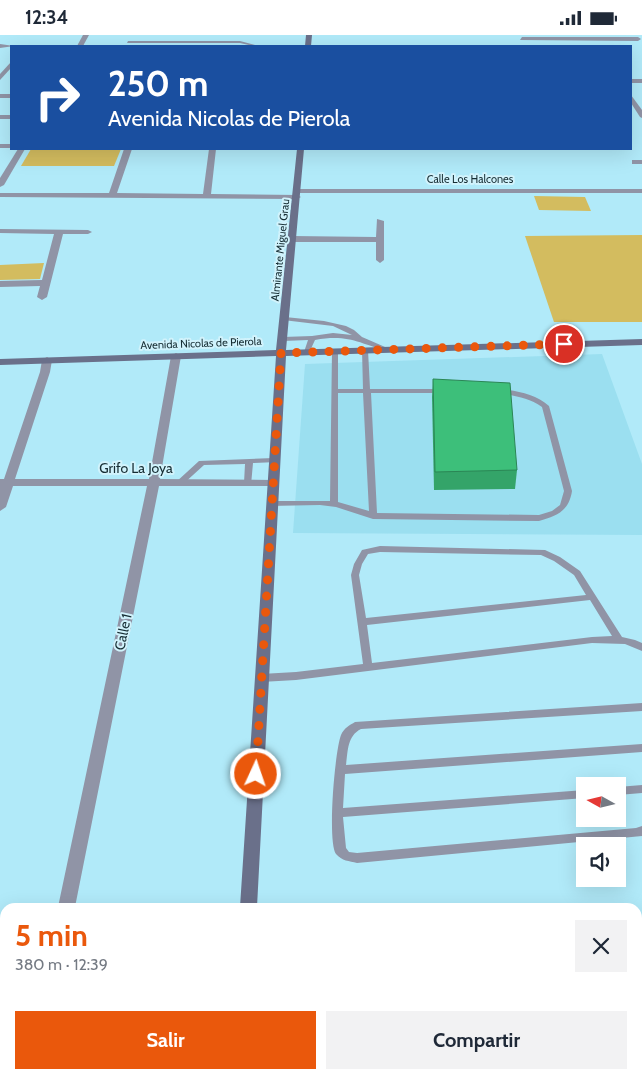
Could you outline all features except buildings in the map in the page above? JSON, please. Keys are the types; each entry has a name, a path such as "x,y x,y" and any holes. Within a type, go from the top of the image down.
{"street":[{"path":"522,39 636,37 642,45"},
{"path":"0,79 10,65"},
{"path":"633,100 642,102"},
{"path":"633,100 642,116"},
{"path":"0,185 20,150"},
{"path":"112,196 128,150"},
{"path":"207,196 214,150"},
{"name":"Almirante Miguel Grau","path":"248,903 274,460 284,319 300,150"},
{"name":"Calle Los Halcones","path":"0,195 207,196 642,191"},
{"path":"380,221 380,260"},
{"path":"0,231 88,232"},
{"path":"42,297 59,232"},
{"path":"292,239 380,240"},
{"path":"0,284 46,283"},
{"name":"Avenida Nicolas de Pierola","path":"0,362 176,356 282,346 307,352 642,342"},
{"name":"Calle 1","path":"67,903 154,483 176,356"},
{"path":"0,507 5,482 45,372 47,360"},
{"name":"Grifo La Joya","path":"5,482 273,483"}],"lane":[{"path":"128,42 240,42 253,45"},
{"path":"284,319 343,326 352,329 359,337"},
{"path":"282,346 328,335 359,337 389,349"},
{"path":"307,352 312,339"},
{"path":"365,350 373,516"},
{"path":"334,503 335,351"},
{"path":"336,391 454,391"},
{"path":"272,504 334,503 373,516 539,518 554,514 562,508 567,499 568,491 544,406 536,399 526,395 492,391"},
{"path":"179,483 202,463 249,463 274,460"},
{"path":"248,483 249,463"},
{"path":"368,667 355,575 358,563 365,552 380,549 542,552 577,573 619,640"},
{"path":"361,622 592,597"},
{"path":"261,678 592,640 619,640 639,645 642,649"},
{"path":"642,707 359,725 351,729 346,735 340,770 337,813 340,850 346,856 357,858 638,833 642,831"},
{"path":"340,770 642,748"},
{"path":"626,790 642,789"},
{"path":"337,813 576,794"}],"shaded area":[{"path":"30,150 121,150 114,166 21,166"},
{"path":"534,196 585,197 591,211 539,210"},
{"path":"642,235 642,322 554,322 525,236"},
{"path":"44,263 40,279 0,280 0,265"},
{"path":"602,354 642,464 642,535 293,533 305,364"}],"route":[{"path":"256,774 281,353 564,344"}]}
